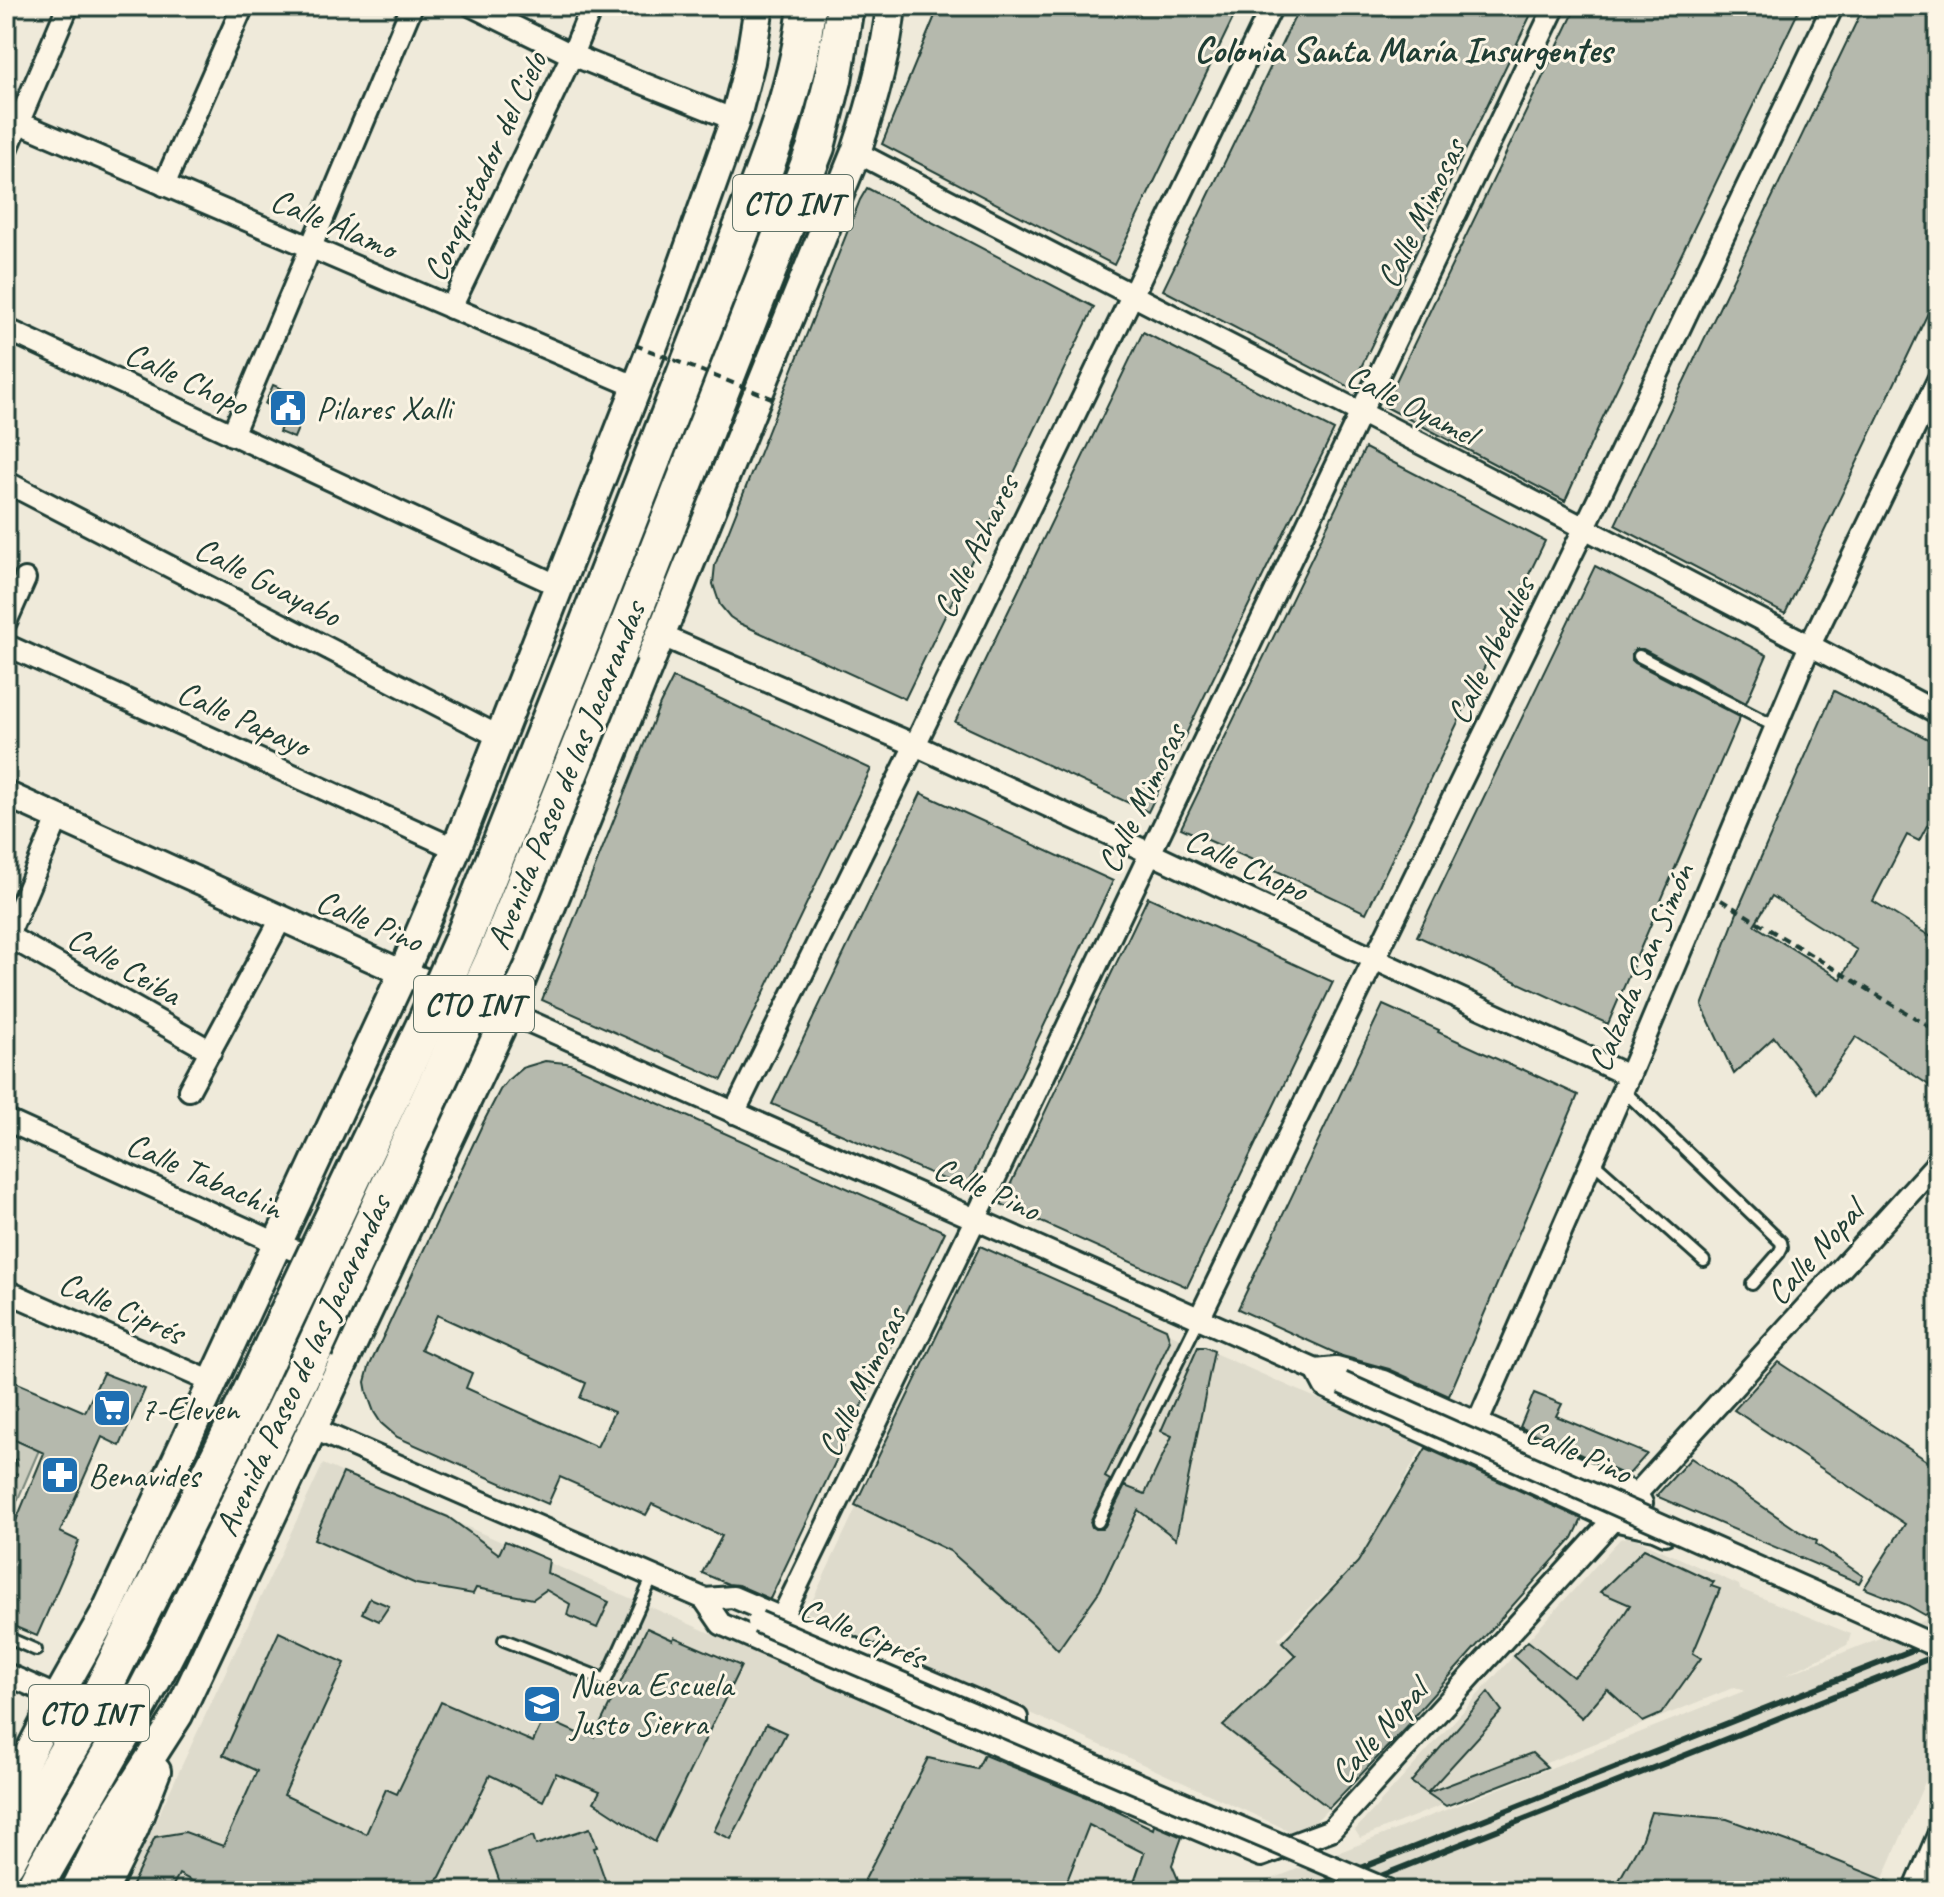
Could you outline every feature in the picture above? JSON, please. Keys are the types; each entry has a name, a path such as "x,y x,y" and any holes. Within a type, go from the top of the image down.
{"highway":[{"name":"CTO INT","path":"6,1862 135,1627 279,1332 464,937 684,380 776,137 794,75 807,6"},
{"name":"CTO INT","path":"33,1891 153,1678 314,1349 497,953 816,147 833,80 845,6"}],"main road":[{"name":"CTO INT","path":"6,1799 107,1610 403,973 456,849 668,307 735,120 750,62 759,6"},
{"name":"Avenida Paseo de las Jacarandas","path":"75,1891 110,1821 178,1715 508,1012 856,152 870,110 892,9"},
{"path":"500,737 548,769 590,776 607,769"},
{"path":"339,1108 372,1099 403,1105 428,1124 442,1152"},
{"path":"103,1891 134,1828 178,1715"}],"street":[{"path":"6,152 12,120 68,6"},
{"path":"164,185 243,6"},
{"path":"232,435 412,6"},
{"path":"472,6 572,55 735,120"},
{"name":"Conquistador del Cielo","path":"451,308 572,55 592,6"},
{"name":"Calle Azhares","path":"734,1113 1272,6"},
{"name":"Calle Mimosas","path":"782,1617 1555,6"},
{"name":"Calle Abedules","path":"1199,1319 1584,529 1833,6"},
{"name":"Calle Álamo","path":"12,120 637,387"},
{"name":"Calle Oyamel","path":"856,152 1938,713"},
{"name":"Calle Chopo","path":"6,329 559,586"},
{"name":"Calzada San Simón","path":"1478,1422 1626,1083 1810,645 1938,380"},
{"name":"Calle Guayabo","path":"6,482 500,737"},
{"path":"6,622 25,579"},
{"name":"Calle Chopo","path":"660,635 915,745 1150,853 1626,1083"},
{"name":"Calle Papayo","path":"6,645 456,849"},
{"name":"Calle Pino","path":"6,794 403,973 508,1012 1938,1647"},
{"path":"7,938 58,818"},
{"path":"189,1090 281,919"},
{"name":"Calle Ceiba","path":"7,938 211,1051"},
{"name":"Calle Tabachin","path":"6,1120 379,1287"},
{"name":"Calle Nopal","path":"704,1599 721,1624 1017,1754 1261,1856 1331,1830 1938,1162"},
{"name":"Calle Ciprés","path":"6,1291 212,1382"},
{"path":"1654,1529 1637,1494 1384,1381 1336,1368 1316,1370 1325,1387 1614,1520 1654,1529 1869,1626"},
{"name":"Calle Ciprés","path":"312,1428 704,1599 1390,1891"},
{"path":"704,1599 733,1597 1017,1718 1017,1754"},
{"path":"6,1674 58,1697"},
{"path":"1914,1891 1938,1835"}],"lane":[{"path":"1639,656 1776,727"},
{"path":"1626,1083 1781,1242 1779,1253 1752,1284"},
{"path":"1592,1161 1704,1261"},
{"path":"1098,1522 1199,1319"},
{"path":"504,1640 606,1680 653,1576"},
{"path":"6,1637 36,1650"}],"path":[{"path":"635,345 774,399"},
{"path":"1707,892 1938,1032"},
{"path":"6,1448 12,1453 17,1466 16,1477 6,1492"}],"shaded area":[{"path":"978,1249 1423,1445 1362,1557 1278,1639 1295,1655 1223,1723 1329,1808 1301,1836 807,1612"},
{"path":"6,1436 39,1450 6,1527"},
{"name":"Nueva Escuela Justo Sierra","path":"323,1464 1150,1825 1130,1891 123,1891"},
{"path":"1630,1536 1739,1585 1740,1589 1851,1634 1847,1645 1784,1676 1938,1615 1938,1752 1880,1891 1455,1891 1456,1883 1425,1886 1413,1891 1242,1891 1744,1691 1735,1687 1360,1838 1355,1830 1620,1539"}],"building":[{"path":"939,6 1239,6 1114,265 882,144"},
{"path":"1300,6 1535,6 1351,388 1163,290"},
{"path":"1577,6 1801,6 1565,501 1384,406"},
{"path":"1864,6 1938,6 1938,292 1785,614 1615,525"},
{"path":"867,188 1094,307 905,699 739,623 720,605 713,584 715,565"},
{"path":"1143,332 1334,430 1148,812 955,722"},
{"name":"Pilares Xalli","path":"273,385 305,399 299,412 304,414 294,438 279,432 287,413 265,404"},
{"path":"1365,448 1545,541 1366,913 1181,828"},
{"path":"1595,566 1767,655 1746,703 1643,649 1635,649 1632,653 1635,663 1740,717 1608,1024 1417,936"},
{"path":"673,678 871,769 722,1080 542,1000"},
{"path":"1834,691 1938,744 1938,824 1930,820 1919,841 1907,835 1873,901 1938,941 1938,1091 1856,1037 1817,1093 1774,1037 1734,1074 1702,1006 1740,905","holes":["1772,896 1857,950 1841,979 1754,925"]},
{"path":"921,793 1113,881 966,1189 772,1104"},
{"path":"1148,897 1333,982 1187,1287 1001,1204"},
{"path":"1383,1005 1578,1095 1449,1396 1389,1369 1342,1356 1238,1309"},
{"path":"545,1061 573,1065 945,1232 770,1599 702,1573 722,1536 652,1504 646,1515 560,1477 548,1504 397,1437 374,1412 365,1382 369,1367 483,1123 500,1090 522,1068","holes":["437,1315 586,1383 580,1398 614,1412 597,1447 466,1388 472,1373 421,1349"]},
{"path":"980,1246 1166,1329 1170,1341 1105,1477 1110,1480 1090,1522 1095,1529 1105,1526 1125,1486 1145,1494 1172,1436 1161,1431 1198,1347 1214,1351 1176,1539 1138,1510 1100,1590 1058,1650 950,1551 855,1505"},
{"path":"1778,1362 1938,1468 1938,1609 1925,1615 1864,1588 1905,1524 1734,1410"},
{"path":"103,1373 145,1389 120,1446 102,1437 60,1532 79,1541 37,1636 6,1623 6,1545 44,1453 6,1436 6,1378 85,1412"},
{"path":"1534,1393 1562,1404 1556,1416 1647,1454 1625,1475 1520,1427"},
{"path":"1426,1448 1582,1519 1573,1538 1416,1717 1329,1808 1223,1726 1296,1656 1282,1642 1358,1562"},
{"path":"1691,1458 1817,1541 1816,1544 1863,1576 1859,1583 1656,1496"},
{"path":"343,1473 448,1517 499,1554 505,1541 549,1560 547,1573 609,1602 597,1628 567,1615 570,1604 546,1590 533,1599 476,1588 473,1594 416,1584 314,1539"},
{"path":"1644,1549 1714,1582 1711,1586 1720,1589 1693,1653 1701,1658 1661,1714 1643,1722 1607,1689 1582,1718 1513,1656 1528,1641 1573,1677 1598,1655 1630,1605 1600,1592"},
{"path":"370,1598 389,1606 379,1621 362,1613"},
{"path":"647,1628 741,1666 655,1842 594,1802 600,1791 556,1773 543,1801 490,1775 440,1877 423,1891 211,1891 179,1874 170,1891 129,1891 155,1837 185,1832 223,1846 257,1771 223,1755 279,1632 345,1663 284,1795 366,1834 386,1789 397,1794 441,1702 533,1742 544,1718 579,1734 581,1731 594,1737"},
{"path":"1488,1692 1502,1711 1427,1793 1411,1782"},
{"path":"766,1724 786,1733 731,1839 714,1831"},
{"path":"1532,1753 1547,1767 1446,1806 1427,1793"},
{"path":"984,1755 1098,1802 1153,1829 1154,1825 1182,1837 1172,1865 1183,1891 1131,1891 1144,1853 1089,1825 1063,1891 859,1891 928,1758 977,1769"},
{"path":"1651,1812 1727,1819 1902,1887 1901,1891 1613,1891 1641,1841"},
{"path":"590,1828 609,1891 503,1891 489,1851 533,1836 536,1845"}],"railway":[{"path":"1303,1891 1938,1640"},
{"path":"1343,1891 1938,1655"}],"place":[{"name":"Pilares Xalli","path":"288,408"},
{"name":"7-Eleven","path":"112,1408"},
{"name":"Benavides","path":"60,1475"},
{"name":"Nueva Escuela Justo Sierra","path":"542,1704"}],"district":[{"name":"Colonia Santa María Insurgentes","path":"1403,49"}]}
